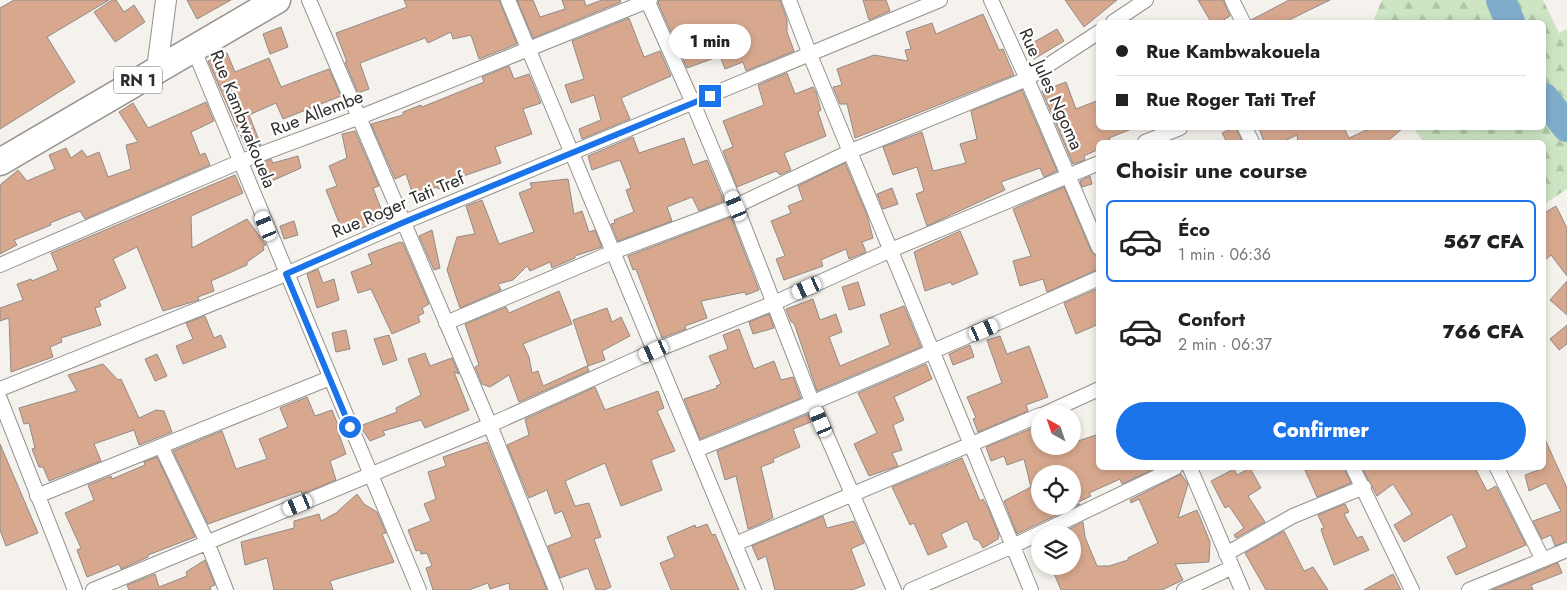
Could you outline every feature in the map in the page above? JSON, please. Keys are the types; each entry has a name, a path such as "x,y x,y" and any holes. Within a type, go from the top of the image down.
{"highway":[{"name":"RN 1","path":"0,162 277,0"}],"street":[{"path":"157,69 166,0"},
{"path":"309,0 360,117 402,223 490,426 556,590"},
{"path":"508,0 754,590"},
{"path":"648,0 736,206 813,404 894,590"},
{"name":"Rue Allembe","path":"0,265 240,162 360,117 648,0"},
{"path":"789,0 1030,590"},
{"name":"Rue Roger Tati Tref","path":"0,398 402,223 940,0"},
{"name":"Rue Jules Ngoma","path":"991,0 1096,241"},
{"path":"1116,20 1146,0"},
{"path":"1232,0 1242,20"},
{"path":"446,323 613,252 736,206 850,151 1027,79 1096,34"},
{"name":"Rue Kambwakouela","path":"194,50 419,590"},
{"path":"1150,140 1175,130"},
{"path":"92,590 490,426 654,351 774,303 891,250 1096,163"},
{"path":"696,450 813,404 1096,279"},
{"path":"37,496 330,378"},
{"path":"1064,405 1096,390"},
{"path":"0,398 75,590"},
{"path":"735,544 972,446 1031,419"},
{"path":"161,446 207,542 226,590"},
{"path":"911,590 1013,546 1171,470"},
{"path":"1191,470 1242,590"},
{"path":"1354,470 1412,590"},
{"path":"1498,470 1543,560"},
{"path":"1226,554 1293,516 1364,487"},
{"path":"1469,590 1567,550"},
{"path":"1184,590 1231,568"}],"green space":[{"path":"1382,0 1543,0 1559,33 1567,29 1567,189 1546,203 1546,140 1422,140 1415,130 1546,130 1546,20 1374,19"}],"building":[{"path":"14,0 109,0 47,37 75,82 0,129 0,8"},
{"path":"112,0 116,0 124,12 134,5 145,22 115,42 94,12"},
{"path":"187,0 231,0 197,19"},
{"path":"404,0 499,0 517,44 479,59 471,35 453,39 451,32 428,43 425,38 360,63 369,89 358,93 345,62 347,62 336,33 407,7"},
{"path":"517,0 533,0 540,17 565,9 562,0 584,0 586,6 602,0 620,0 621,2 533,38"},
{"path":"659,0 780,0 787,20 787,32 794,51 746,71 743,62 725,69 720,56 687,68 658,3"},
{"path":"863,0 886,0 890,11 869,20"},
{"path":"1065,0 1117,0 1084,27"},
{"path":"1198,0 1223,0 1230,16 1223,20 1210,20"},
{"path":"1289,0 1330,0 1289,20 1251,20"},
{"path":"983,14 999,50 1003,49 1014,75 855,138 847,104 840,104 833,87 842,85 837,69 874,55 908,61 905,50 911,49 906,32 932,23 936,34"},
{"path":"629,18 644,57 660,51 671,76 621,98 630,119 582,139 579,129 601,120 594,95 571,103 565,85 584,79 572,41"},
{"path":"281,27 288,47 270,54 263,34"},
{"path":"1057,29 1064,41 1034,59 1027,46"},
{"path":"227,53 235,72 269,58 281,87 329,69 341,96 283,119 276,103 249,115 261,145 247,150 208,61"},
{"path":"509,66 514,79 529,74 541,103 523,109 532,134 495,147 501,163 452,180 453,184 413,195 406,174 395,179 371,124 403,115 403,112 421,105 422,107 484,82 482,77"},
{"path":"787,73 795,94 813,87 821,110 818,112 826,136 784,153 791,170 780,175 776,171 737,187 723,151 733,147 723,121 764,105 758,85"},
{"path":"1066,82 1076,109 1096,101 1096,130 1129,130 1109,138 1110,140 1096,140 1096,150 1084,156 1085,160 1073,164 1042,91"},
{"path":"1022,90 1057,171 1044,177 1040,168 1001,182 1005,190 927,226 916,194 924,191 917,167 893,175 883,147 922,132 933,171 966,163 960,144 977,139 971,111"},
{"path":"206,102 214,121 191,132 200,155 205,153 210,165 85,219 80,211 50,223 51,225 14,240 17,245 0,254 0,185 18,170 27,181 55,169 49,155 66,148 71,158 82,150 87,157 99,152 108,177 131,169 126,145 138,142 119,112 133,103 148,128"},
{"path":"1229,130 1237,130 1242,140 1226,140 1222,133"},
{"path":"1260,130 1345,130 1349,138 1367,130 1401,130 1389,140 1298,140 1297,135 1286,140 1263,140"},
{"path":"355,131 379,186 373,188 385,219 344,235 326,190 337,186 329,166 347,158 342,134"},
{"path":"633,137 639,153 684,138 693,165 707,160 724,201 699,211 692,197 667,207 672,221 618,241 611,224 615,223 614,220 634,212 626,190 631,188 620,160 592,170 588,156"},
{"path":"298,156 301,168 265,184 260,164 271,159 273,163"},
{"path":"845,163 867,215 873,238 862,242 866,252 849,259 846,249 821,260 823,266 784,280 776,259 785,256 771,221 791,213 788,206 803,200 798,186"},
{"path":"235,175 243,193 191,216 192,248 247,219 266,245 263,246 264,250 247,262 247,265 211,281 214,291 198,297 199,300 163,311 137,247 113,259 126,288 99,301 101,306 95,308 101,325 61,338 62,342 50,347 53,357 11,372 9,318 0,321 0,308 23,300 17,284 31,279 32,281 58,270 51,253"},
{"path":"1090,176 1092,184 1082,187 1080,181"},
{"path":"568,179 574,214 582,211 589,232 595,230 602,247 575,256 575,258 552,268 550,262 530,271 527,266 513,280 498,284 501,290 460,308 447,270 457,237 475,234 466,206 482,200 499,244 534,232 519,193 532,188 530,183"},
{"path":"1064,187 1091,251 1096,255 1096,270 1047,292 1043,279 1020,286 1013,261 1031,256 1013,209"},
{"path":"892,188 898,204 883,209 877,194"},
{"path":"1556,206 1567,228 1567,276 1551,255 1546,259 1546,212"},
{"path":"731,217 759,290 746,295 745,292 701,301 707,318 685,326 686,329 662,338 636,269 633,270 628,256"},
{"path":"294,221 298,235 284,239 280,226"},
{"path":"432,230 440,268 434,270 419,236"},
{"path":"960,231 978,274 952,285 951,282 925,291 914,252"},
{"path":"400,242 403,243 429,304 422,308 424,313 418,316 420,322 392,334 371,289 358,293 351,272 372,264 368,254"},
{"path":"318,269 323,283 334,279 339,300 317,308 307,274"},
{"path":"1567,281 1567,315 1550,300"},
{"path":"858,282 865,305 849,310 842,287"},
{"path":"1096,289 1096,325 1076,334 1064,303"},
{"path":"559,291 572,324 523,344 529,357 532,373 538,371 543,386 587,366 589,371 519,402 509,375 490,387 482,384 475,367 479,365 465,324 506,307 509,313"},
{"path":"813,299 820,320 836,314 842,332 829,337 840,366 890,345 880,315 904,306 921,347 817,391 795,326 791,322 786,309"},
{"path":"607,308 612,322 621,317 630,336 602,351 605,360 588,366 573,320"},
{"path":"769,314 774,328 753,334 749,322"},
{"path":"205,316 214,338 221,335 226,347 183,364 176,346 193,339 186,323"},
{"path":"1567,325 1567,344 1559,350 1550,339"},
{"path":"739,329 754,369 774,361 781,380 793,377 801,398 700,439 684,399 717,388 716,386 721,384 709,356 728,349 723,335"},
{"path":"346,330 350,349 336,352 332,333"},
{"path":"389,335 397,360 383,365 374,339"},
{"path":"1000,336 1007,354 1029,346 1048,397 1026,405 1028,411 978,432 973,419 976,418 967,397 1002,383 987,340"},
{"path":"970,345 974,357 953,365 949,354"},
{"path":"425,353 430,366 452,358 459,374 454,372 469,410 425,428 421,420 383,431 385,435 370,441 360,426 397,412 396,408 421,395 408,359"},
{"path":"157,354 167,376 155,381 145,359"},
{"path":"103,364 118,380 121,379 139,418 156,410 164,411 172,432 139,445 134,430 94,444 101,461 49,481 43,467 39,467 32,449 35,448 29,423 24,424 19,408 77,391 68,375"},
{"path":"926,364 932,379 894,397 904,420 893,425 902,450 892,453 898,466 869,476 854,444 877,433 858,393"},
{"path":"595,387 605,410 658,391 664,408 657,411 675,451 651,460 662,490 621,506 605,463 565,481 575,506 589,503 601,537 594,539 611,587 604,590 596,590 588,568 560,578 548,546 572,537 562,511 555,514 547,490 529,498 507,445 529,435 525,419"},
{"path":"307,397 315,416 332,410 338,425 336,426 346,454 330,461 336,480 302,494 301,491 208,524 173,451 222,431 236,469 267,459 259,439 288,427 280,408"},
{"path":"808,414 811,422 793,429 800,447 773,459 774,462 761,467 773,518 748,529 736,476 725,480 717,451"},
{"path":"1031,429 1031,455 1081,455 1081,440 1096,435 1096,470 1152,470 1122,484 1120,479 1089,493 1091,496 1081,501 1081,465 1031,465 1031,487 1024,459 1007,465 1004,456 991,461 986,447"},
{"path":"1546,441 1567,488 1567,541 1555,546 1551,535 1542,539 1533,521 1561,511 1546,483 1529,491 1525,475 1539,470 1546,470"},
{"path":"487,442 547,590 510,590 509,583 490,589 488,583 469,590 433,590 426,568 432,566 427,553 421,554 420,550 416,551 408,530 431,521 424,504 436,499 428,472 446,466 443,457"},
{"path":"0,444 38,533 6,546 0,530"},
{"path":"157,457 195,537 148,555 148,557 121,569 119,564 87,577 77,550 81,548 65,513 94,500 88,485 111,476 112,479 145,465 144,462"},
{"path":"962,458 980,501 983,499 988,508 999,535 998,539 983,548 979,541 974,539 967,521 941,534 947,547 928,555 914,523 910,525 892,487"},
{"path":"1232,470 1234,470 1237,475 1246,470 1251,470 1261,488 1248,496 1265,522 1236,538 1234,535 1244,528 1229,506 1225,508 1211,481"},
{"path":"1305,470 1345,470 1351,483 1317,497"},
{"path":"1363,470 1476,470 1487,491 1496,486 1526,545 1456,575 1447,557 1467,547 1452,514 1404,542 1394,525 1412,514 1393,484 1377,496"},
{"path":"1181,474 1188,484 1178,518 1197,510 1210,542 1209,562 1175,564 1183,580 1162,590 1061,590 1055,575 1081,575 1081,525 1077,525 1083,522 1085,537 1097,566 1109,566 1128,560 1128,558 1158,543 1139,499 1131,503 1130,500"},
{"path":"1031,487 1031,515 1057,515 1036,525 1031,525 1031,527 1017,534 1004,501"},
{"path":"357,494 364,504 377,512 386,533 382,534 394,562 330,581 333,590 274,590 267,558 245,565 241,542 294,528 294,521 319,514 321,521 336,513"},
{"path":"1345,504 1349,512 1344,514 1357,538 1362,536 1369,550 1334,565 1321,529 1324,528 1318,515"},
{"path":"823,516 827,528 854,521 864,543 851,549 865,585 852,590 775,590 766,556 758,560 752,546"},
{"path":"707,524 712,535 715,534 739,590 671,590 660,563 675,557 667,537 695,525 696,528"},
{"path":"1284,531 1304,571 1313,567 1328,590 1266,590 1245,553"},
{"path":"205,560 215,585 210,587 211,590 129,590 127,585 155,574 159,587 187,576 186,572"},
{"path":"1558,563 1562,573 1531,585 1533,590 1492,590"},
{"path":"1393,574 1401,590 1364,590"}],"waterway":[{"path":"1501,0 1509,20"},
{"path":"1546,101 1567,127"}],"route":[{"path":"350,427 286,274 402,223 710,96"}]}
